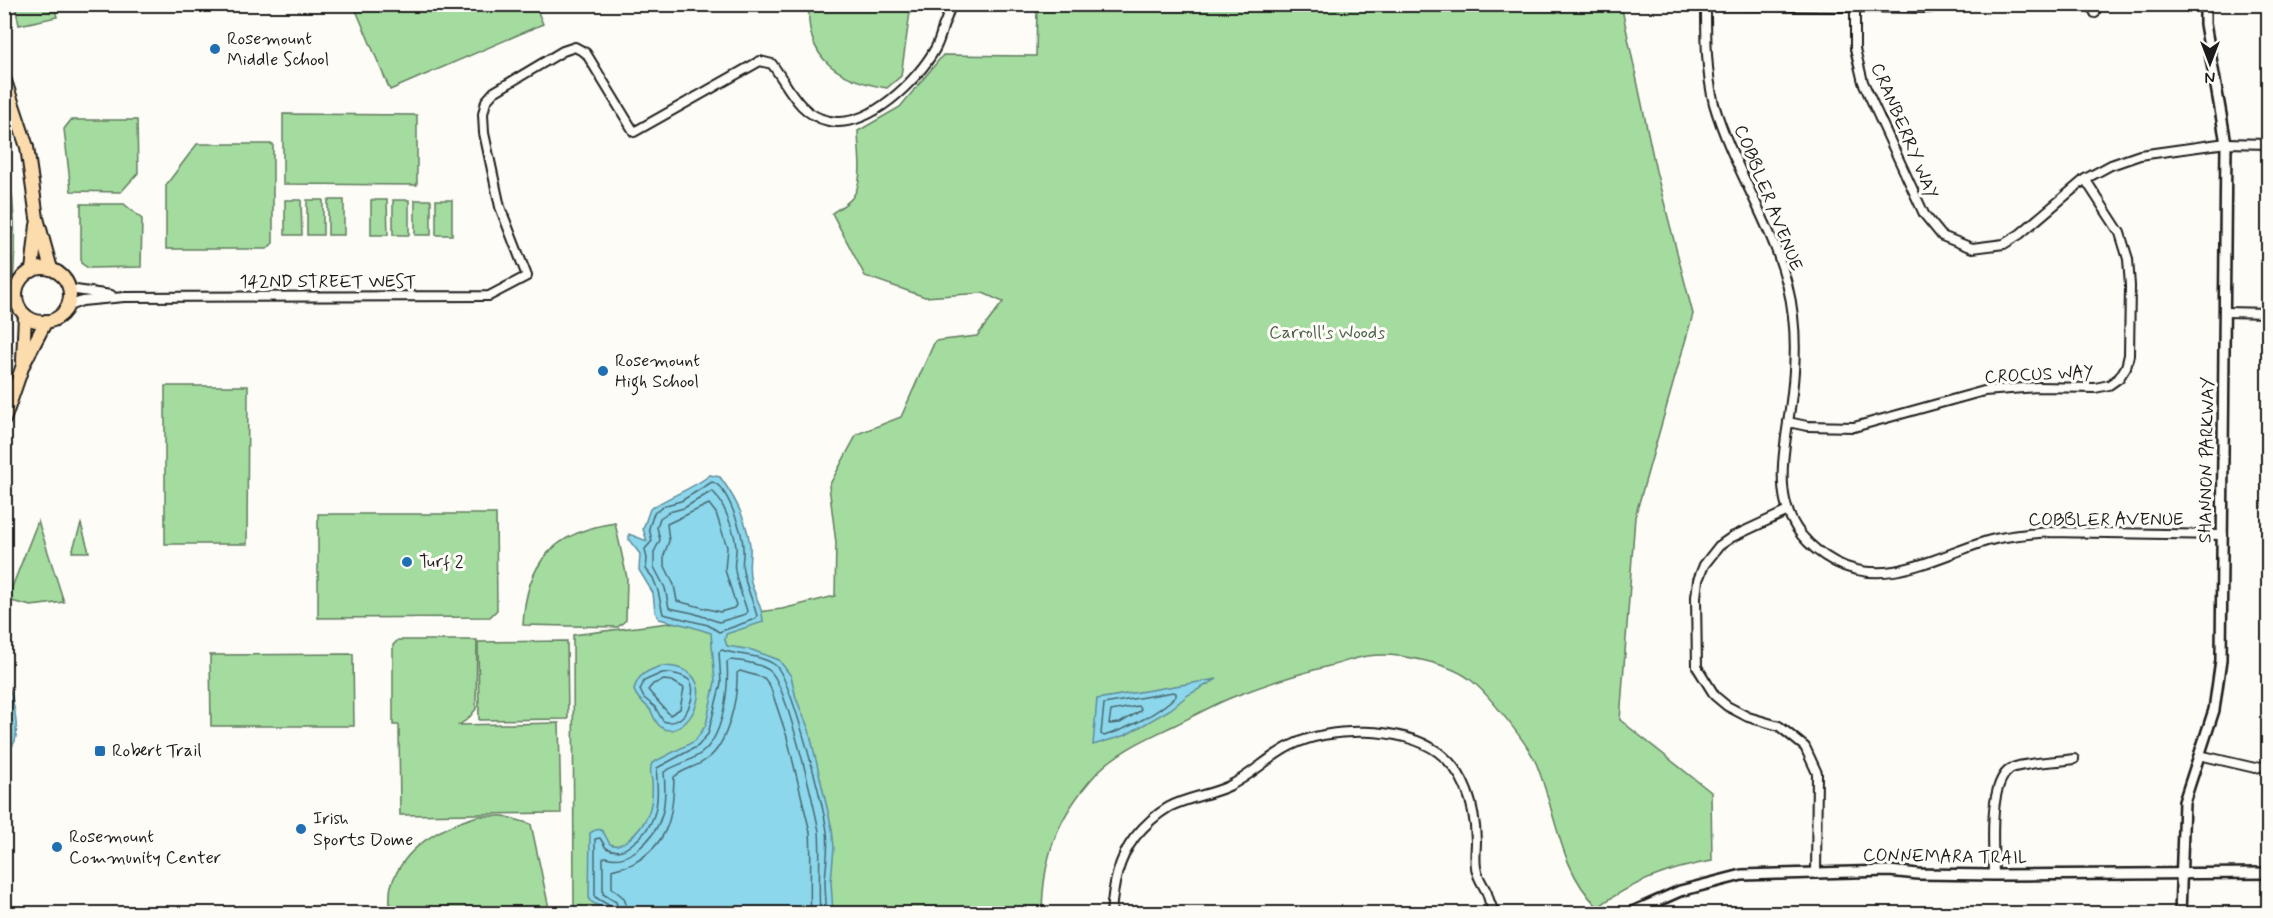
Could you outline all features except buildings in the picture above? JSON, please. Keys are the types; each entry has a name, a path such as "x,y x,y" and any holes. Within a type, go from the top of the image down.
{"main road":[{"path":"4,78 27,147 37,218 51,269"},
{"path":"32,271 37,218"},
{"path":"51,269 62,276 69,289 69,306 60,317 38,322 25,315 17,301 17,293 21,281 32,271 51,269"},
{"path":"23,365 25,315"},
{"path":"4,420 23,365 46,321"}],"street":[{"name":"142ND STREET WEST","path":"124,297 489,296 527,276 500,207 484,133 483,114 486,101 494,92 563,51 575,47 586,53 634,132 760,61 772,64 796,101 806,111 830,122 855,120 895,96 910,82 936,48 950,4"},
{"path":"1706,5 1928,8 1952,4"},
{"path":"2091,4 2096,13"},
{"name":"SHANNON PARKWAY","path":"2180,914 2184,802 2214,710 2221,660 2226,143 2205,24 2205,4"},
{"name":"COBBLER AVENUE","path":"1706,5 1706,50 1714,102 1732,152 1786,277 1793,314 1796,351 1781,480 1788,512 1803,536 1823,555 1848,568 1875,573 1906,570 1987,541 2025,534 2223,535"},
{"name":"CRANBERRY WAY","path":"1855,8 1855,49 1863,82 1923,214 1942,236 1972,248 2004,244 2020,234 2085,179 2111,165 2140,155 2226,143 2268,144"},
{"name":"CROCUS WAY","path":"1788,422 1807,426 1854,427 1898,417 1984,391 2037,387 2095,388 2109,385 2119,378 2127,367 2129,355 2128,259 2120,234 2085,179"},
{"path":"69,289 124,297"},
{"path":"69,306 82,301 124,297"},
{"path":"2226,312 2268,313"},
{"path":"1788,512 1732,537 1708,558 1696,589 1697,668 1715,696 1727,706 1748,717 1779,726 1805,747 1817,773 1816,874"},
{"path":"1111,914 1118,868 1134,839 1147,824 1169,807 1233,784 1287,747 1308,737 1362,732 1392,735 1422,742 1440,753 1459,774 1470,796 1475,818 1476,871 1492,912"},
{"path":"2199,755 2255,768 2268,765"},
{"path":"1994,875 1994,800 2002,778 2012,767 2074,759"},
{"name":"CONNEMARA TRAIL","path":"1628,914 1680,891 1742,875 1889,871 1918,874 1994,875 2268,873"}],"green space":[{"path":"364,4 535,5 543,24 390,90 355,8"},
{"path":"15,5 54,5 57,17 19,25"},
{"path":"809,5 911,5 901,76 887,88 854,79 828,64 819,53 813,40 809,24"},
{"name":"Carroll's Woods","path":"1037,6 1622,9 1656,171 1693,314 1635,517 1620,720 1711,792 1712,861 1652,877 1624,890 1598,907 1585,892 1567,858 1543,781 1532,755 1517,732 1488,697 1472,681 1451,669 1408,657 1380,655 1360,657 1309,671 1238,695 1142,741 1113,759 1083,790 1062,822 1049,855 1045,873 1042,913 574,913 573,635 782,609 835,596 836,543 829,486 857,434 901,417 935,341 977,336 1003,302 983,293 925,297 865,276 832,213 850,200 856,191 860,175 858,131 900,107 943,55 1036,56"},
{"path":"283,114 417,115 417,185 283,184"},
{"path":"71,120 137,120 138,173 121,192 71,191 64,129"},
{"path":"197,144 273,144 273,243 267,249 166,249 166,185"},
{"path":"5,155 12,198 15,243 12,287 5,331"},
{"path":"285,200 301,200 302,235 285,235"},
{"path":"307,200 323,200 323,235 307,235"},
{"path":"328,200 344,200 344,235 328,235"},
{"path":"371,200 387,200 388,235 371,235"},
{"path":"393,200 409,200 409,235 393,235"},
{"path":"415,200 431,200 431,235 415,235"},
{"path":"436,200 452,200 452,235 436,235"},
{"path":"81,204 124,204 142,219 141,267 88,268 81,263"},
{"path":"165,386 248,386 247,544 165,544"},
{"name":"Turf 2","path":"318,514 496,514 497,610 490,617 318,618"},
{"path":"38,521 64,602 31,606 7,600"},
{"path":"615,523 627,578 626,620 618,627 523,625 530,584 547,554 559,543 575,534 593,527"},
{"path":"81,524 89,552 72,552"},
{"path":"398,640 477,640 476,709 459,725 559,723 561,813 400,815 399,725 393,725 393,645"},
{"path":"567,641 568,719 479,720 478,642"},
{"path":"353,654 354,726 211,726 210,655"},
{"path":"478,816 504,816 531,824 550,913 390,913 391,886 397,872 414,849 438,832"}],"water":[{"path":"710,475 720,477 743,518 750,545 749,567 752,587 763,617 763,622 726,634 725,640 727,646 752,650 779,660 791,676 796,698 809,730 832,829 833,913 665,914 616,911 598,906 589,900 590,833 601,830 610,844 615,845 624,843 635,834 648,815 652,799 650,770 652,763 695,741 706,725 715,682 711,633 659,619 655,612 653,593 639,570 640,554 629,540 629,534 647,541 643,529 650,509"},
{"path":"662,666 683,669 694,678 698,690 697,704 691,716 682,725 671,730 657,724 651,711 634,690 638,680 644,674"},
{"path":"5,677 12,698 16,731 13,744 5,751"},
{"path":"1217,679 1126,735 1093,745 1097,699"}],"place":[{"name":"Rosemount Middle School","path":"215,49"},
{"name":"Rosemount High School","path":"603,371"},
{"name":"Turf 2","path":"407,562"},
{"name":"Robert Trail","path":"100,751"},
{"name":"Irish Sports Dome","path":"301,829"},
{"name":"Rosemount Community Center","path":"57,847"}]}
